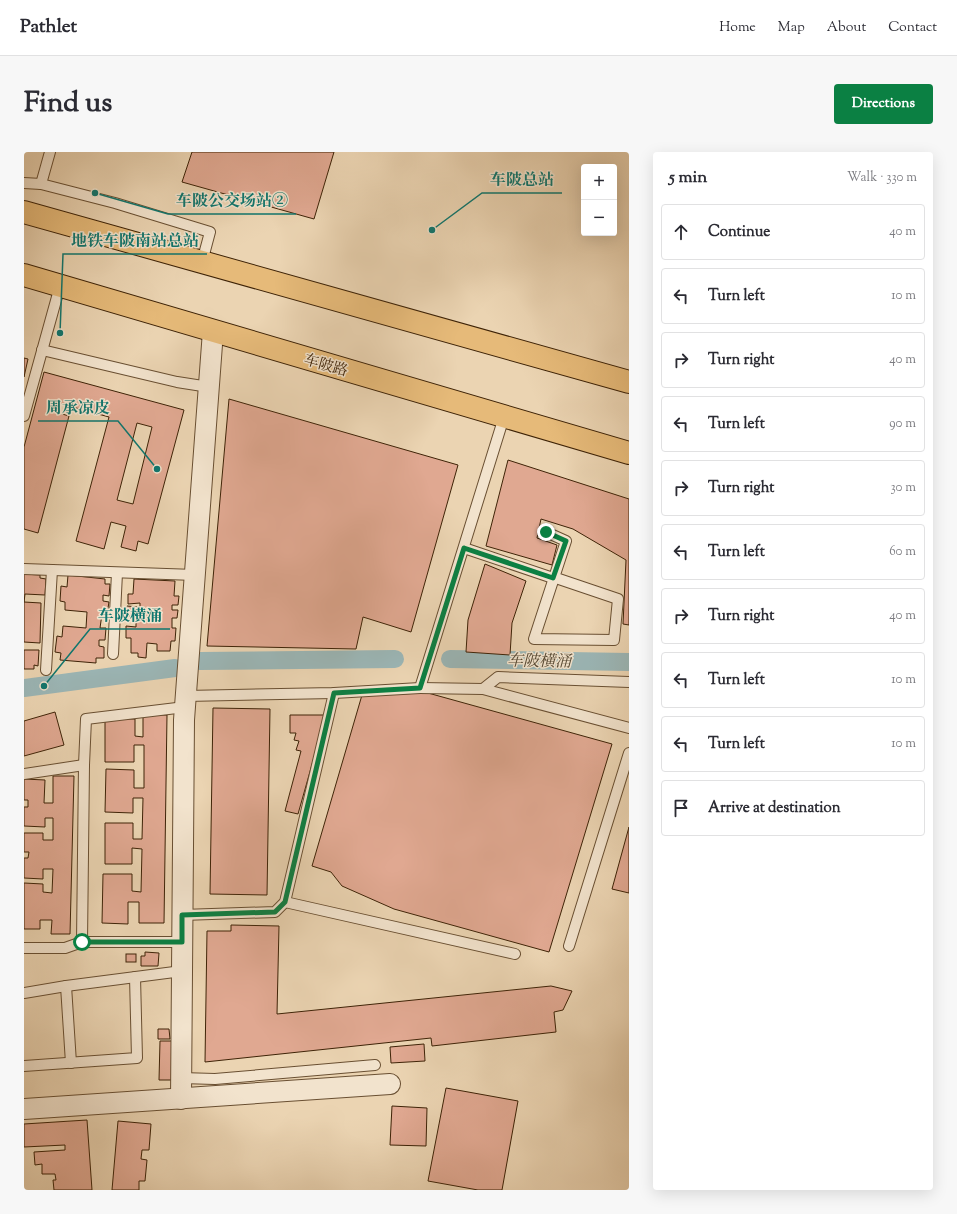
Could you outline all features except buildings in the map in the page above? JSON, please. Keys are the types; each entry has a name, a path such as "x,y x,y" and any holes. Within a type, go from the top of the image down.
{"main road":[{"path":"24,212 629,382"},
{"name":"车陂路","path":"24,275 629,453"}],"street":[{"path":"181,1099 182,915 186,701 213,331"},
{"path":"24,1109 390,1084"}],"lane":[{"path":"42,184 50,152"},
{"path":"24,183 42,184 210,232 202,262"},
{"path":"24,416 60,286"},
{"path":"42,350 177,382 209,387"},
{"path":"420,688 504,417"},
{"path":"464,548 553,578 618,599 614,640 534,639 553,578 566,541 546,532"},
{"path":"24,569 195,575"},
{"path":"46,670 52,570"},
{"path":"113,654 117,573"},
{"path":"483,689 498,677 629,682"},
{"path":"82,942 86,719 186,701 420,688 483,689 629,728"},
{"path":"182,915 275,912 285,902 334,693"},
{"path":"569,946 629,753"},
{"path":"24,774 84,765"},
{"path":"285,902 516,954"},
{"path":"24,948 65,948 82,942 182,942"},
{"path":"24,993 182,971"},
{"path":"24,1066 137,1058 135,977"},
{"path":"66,986 71,1063"},
{"path":"181,1078 215,1079 375,1065"}],"waterway":[{"name":"车陂横涌","path":"200,661 395,659"},
{"name":"车陂横涌","path":"450,659 629,662"},
{"name":"车陂横涌","path":"24,688 175,668"}],"place":[{"name":"车陂公交场站②","path":"95,193"},
{"name":"车陂总站","path":"432,230"},
{"name":"地铁车陂南站总站","path":"60,333"},
{"name":"周承凉皮","path":"157,469"},
{"name":"车陂横涌","path":"44,686"}],"route":[{"path":"82,942 182,942 182,915 275,912 285,902 334,693 420,688 464,548 553,578 566,541 546,532"}]}
